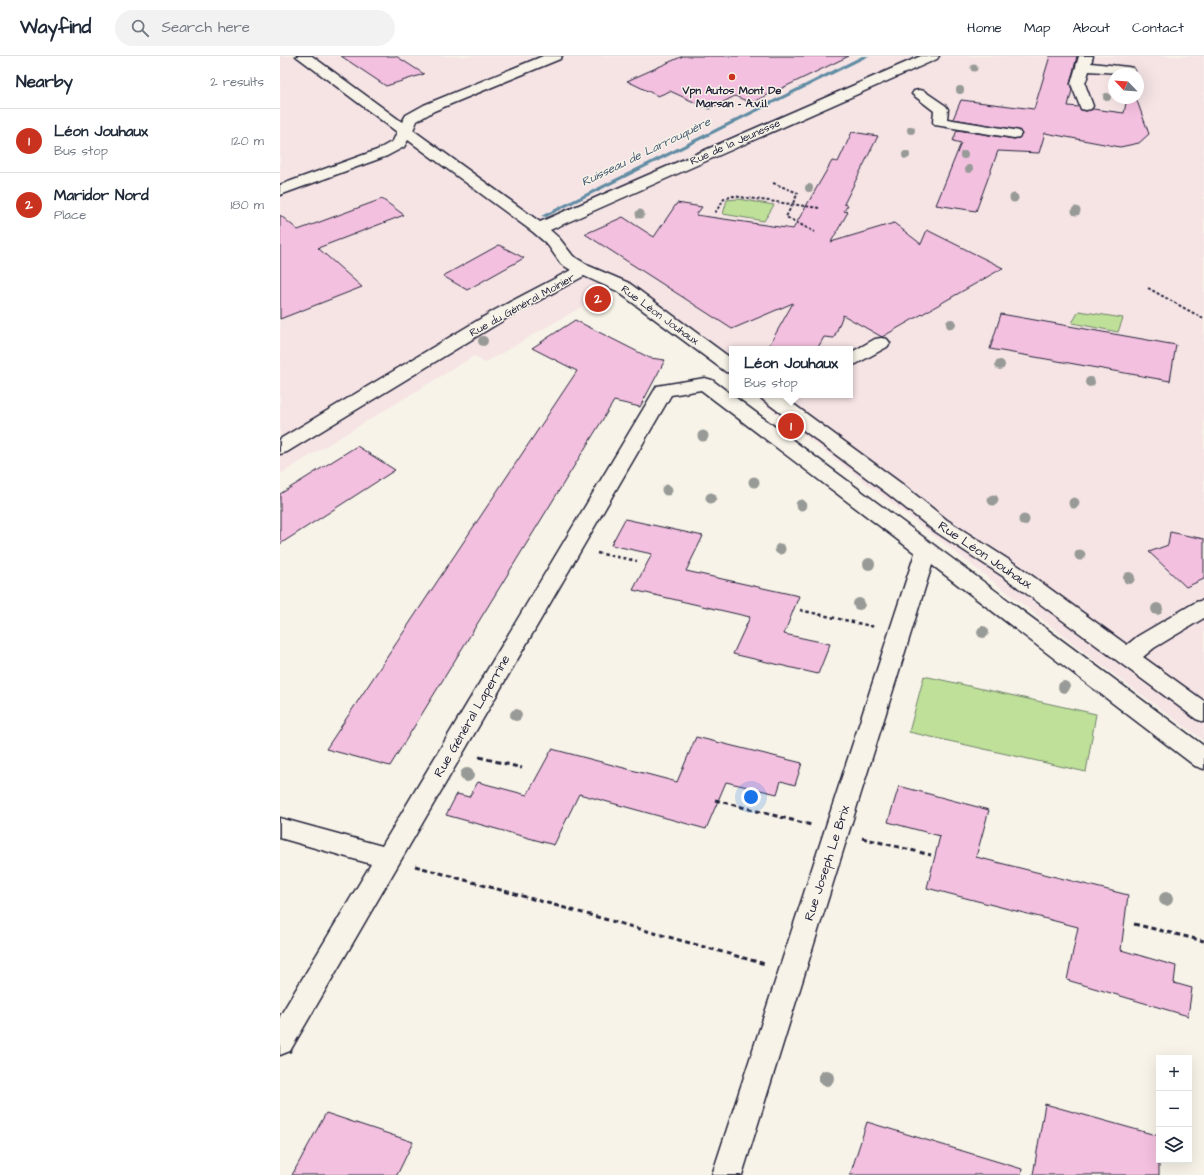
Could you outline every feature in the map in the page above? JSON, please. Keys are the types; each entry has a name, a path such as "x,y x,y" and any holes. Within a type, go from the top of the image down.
{"street":[{"name":"Rue du Général Moinier","path":"280,448 501,314 583,270 567,260 553,241 539,229 303,56"},
{"path":"280,190 382,153 399,144 404,130 411,118 429,108 554,56"},
{"name":"Rue de la Jeunesse","path":"539,229 932,56"},
{"path":"1086,106 1078,84 1085,61 1115,68"},
{"path":"919,94 941,109 940,122 1014,134"},
{"name":"Rue Léon Jouhaux","path":"583,270 623,287 729,366"},
{"path":"853,358 881,343"},
{"name":"Rue Général Laperrine","path":"280,1042 664,390 705,384 926,551"},
{"name":"Rue Léon Jouhaux","path":"779,398 940,525 1012,572 1204,713"},
{"path":"926,551 1204,758"},
{"name":"Rue Joseph Le Brix","path":"727,1175 926,551"},
{"path":"1128,657 1146,642 1204,608"},
{"path":"280,828 388,858"}],"path":[{"path":"773,183 798,193 786,217 815,232"},
{"path":"715,213 724,199 733,196 819,208"},
{"path":"1148,288 1204,319"},
{"path":"571,548 637,561"},
{"path":"800,610 900,632"},
{"path":"452,750 522,768"},
{"path":"715,800 931,855"},
{"path":"388,858 792,972"},
{"path":"1134,924 1204,941"}],"shaded area":[{"path":"280,56 1204,56 1204,741 1097,662 756,398 853,398 853,346 729,346 729,377 614,288 485,363 474,356 280,474"}],"green space":[{"path":"738,199 774,205 764,221 723,214 727,200"},
{"path":"1079,311 1123,318 1118,332 1072,323"},
{"path":"924,676 1096,714 1086,772 909,732"}],"building":[{"path":"341,56 396,56 424,74 386,86"},
{"path":"683,56 849,56 751,103 735,96 709,109 670,91 658,96 627,81"},
{"path":"1050,56 1077,56 1070,84 1072,90 1068,106 1079,107 1081,110 1086,111 1093,109 1124,113 1126,104 1138,104 1149,134 1139,143 1120,147 1045,133 1039,153 998,151 976,211 936,205 961,143 953,141 957,130 1014,139 1019,138 1022,135 1019,130 953,119 961,100 1034,109"},
{"path":"852,132 878,136 844,204 848,205 844,211 848,212 831,242 894,223 921,244 927,230 1003,268 882,337 843,315 834,338 824,337 819,346 769,346 793,303 732,329 585,234 623,217 654,237 677,203 702,207 696,215 793,229 832,161 838,162"},
{"path":"382,199 404,215 318,248 362,287 280,319 280,215 298,230"},
{"path":"499,245 524,258 467,290 443,276"},
{"path":"1001,314 1176,345 1170,381 990,349"},
{"path":"575,320 650,358 665,360 640,407 614,401 390,766 326,749 577,371 532,348"},
{"path":"357,446 395,470 280,544 280,494"},
{"path":"625,519 703,536 686,571 799,596 784,634 830,644 818,674 733,654 750,617 633,590 652,554 611,545"},
{"path":"1170,532 1204,539 1204,579 1186,587 1149,552 1168,545"},
{"path":"696,737 802,763 795,785 781,781 777,794 726,782 706,829 579,794 554,845 446,815 457,794 469,797 478,782 527,795 552,749 677,782"},
{"path":"899,786 989,810 976,857 1128,895 1121,950 1176,966 1174,983 1192,988 1188,1016 1067,980 1078,927 927,888 940,836 888,822"},
{"path":"1045,1104 1156,1135 1156,1163 1159,1163 1159,1175 1033,1175"},
{"path":"326,1113 413,1142 397,1175 292,1175"},
{"path":"867,1122 1022,1169 1021,1175 850,1175"}],"waterway":[{"name":"Ruisseau de Larrouquère","path":"544,216 866,56"}],"place":[{"name":"Vpn Autos Mont De Marsan - A.v.i.l.","path":"732,77"},
{"name":"Maridor Nord","path":"598,299"},
{"name":"Léon Jouhaux","path":"791,426"}]}
